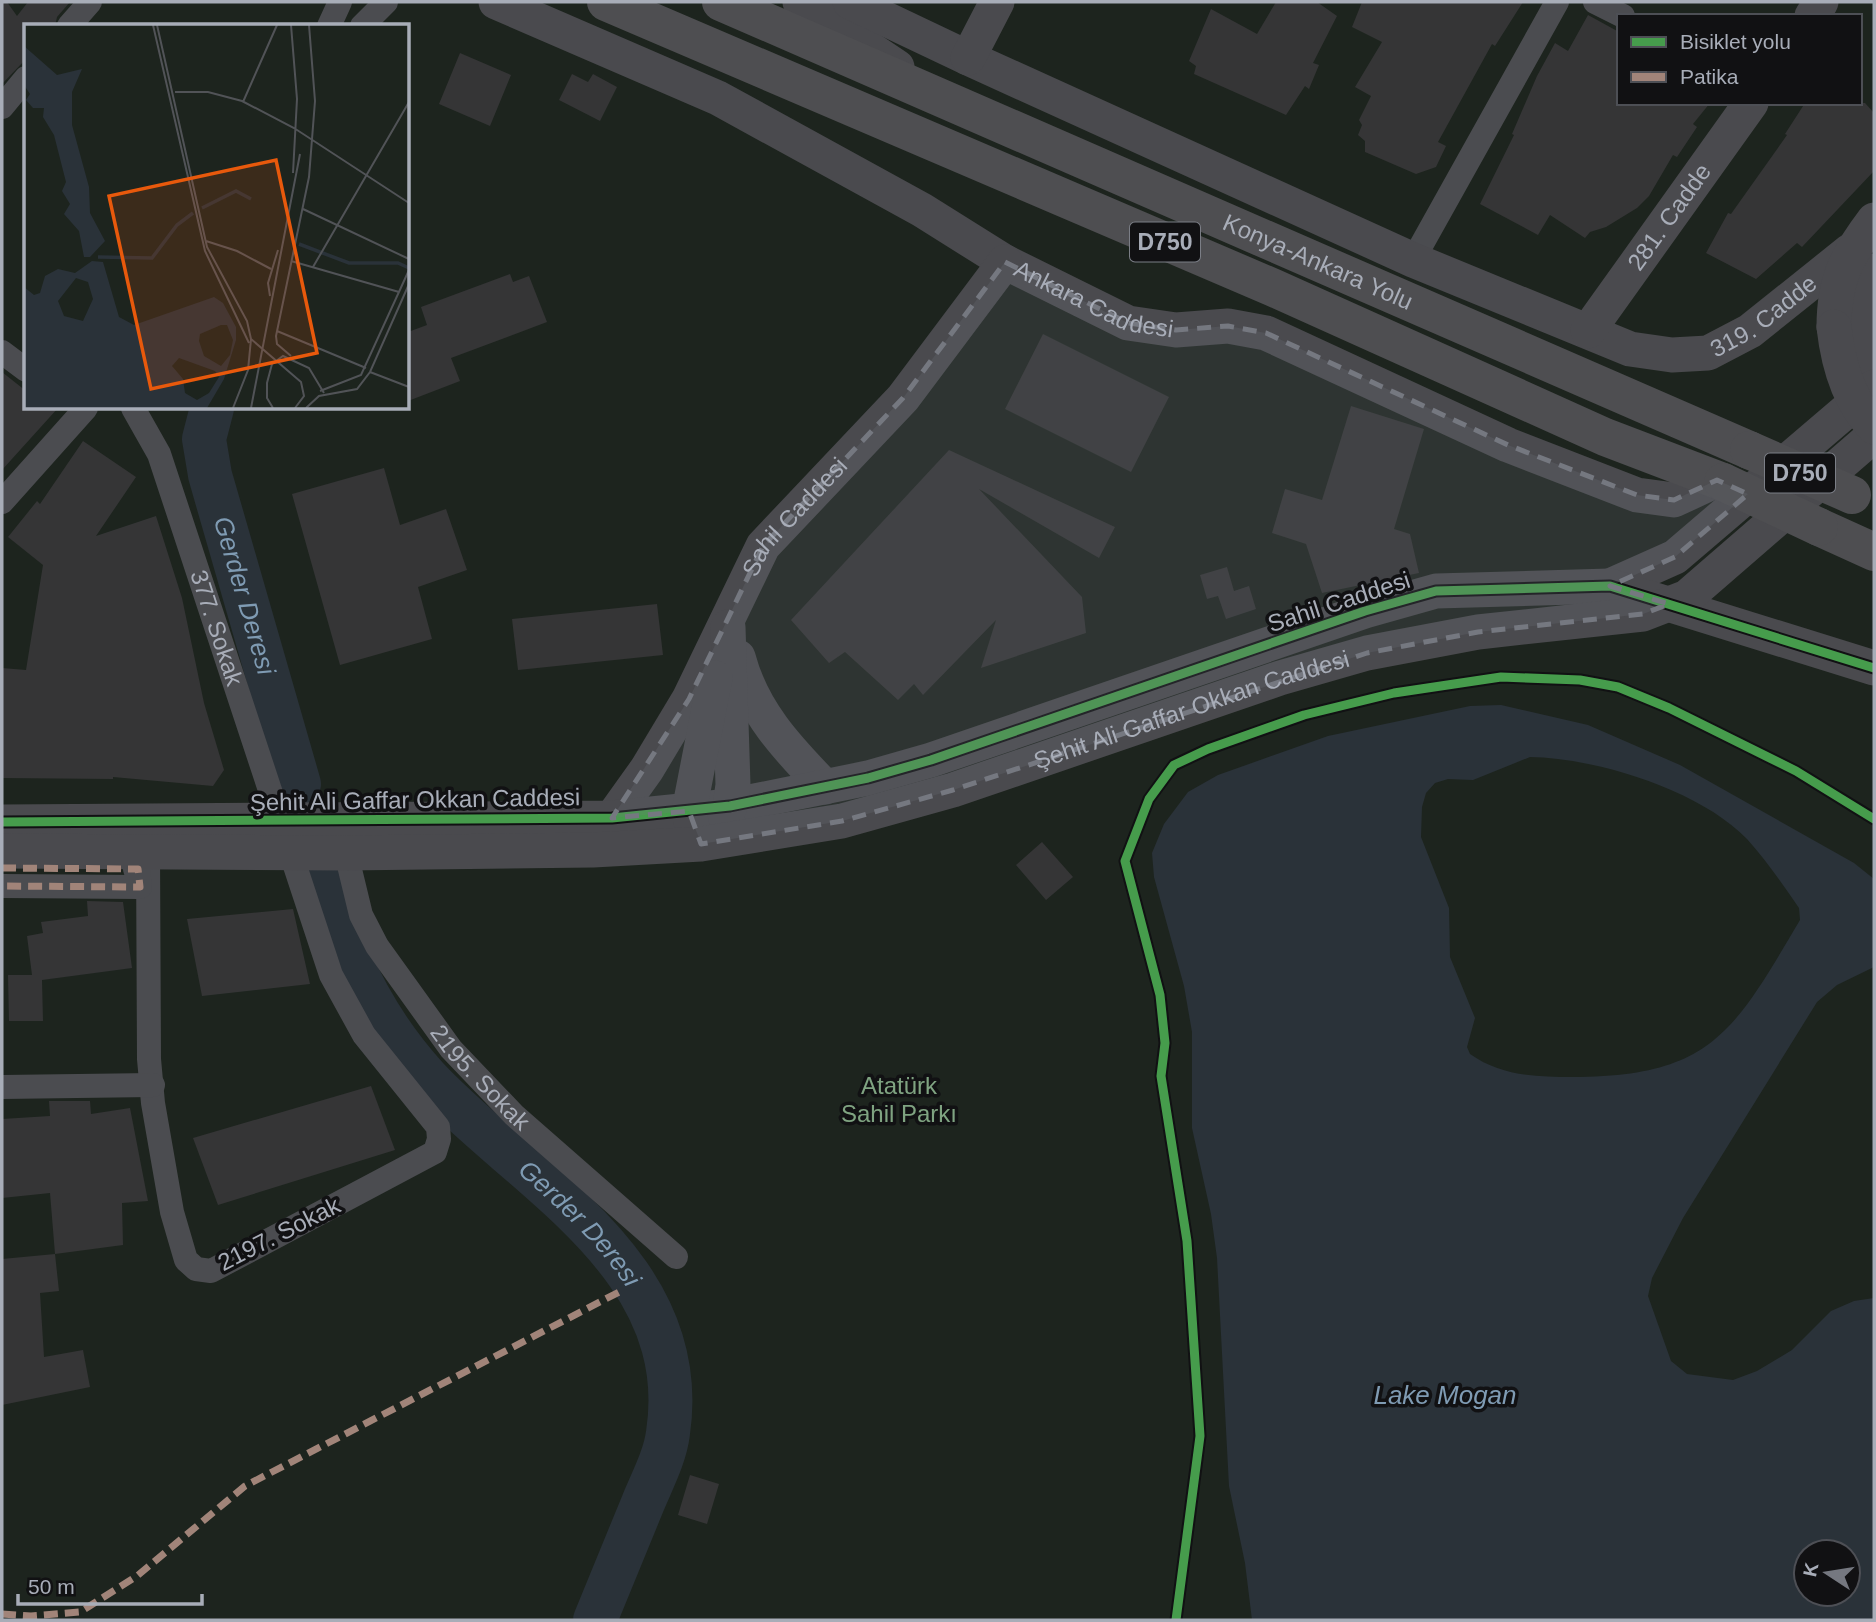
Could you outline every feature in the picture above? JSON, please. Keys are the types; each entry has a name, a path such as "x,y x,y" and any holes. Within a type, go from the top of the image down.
{"highway":[{"name":"D750","path":"606,2 1274,288 1605,437 1720,481 1874,552"},
{"name":"Konya-Ankara Yolu","path":"721,2 1863,500"}],"street":[{"path":"71,24 90,2"},
{"path":"331,24 340,2"},
{"path":"364,24 386,2"},
{"name":"Ankara Caddesi","path":"496,2 718,98 922,210 1004,262 1128,323 1176,330 1228,326 1266,333 1508,445 1637,495 1674,500 1720,481"},
{"path":"800,2 940,97"},
{"path":"850,2 1413,260 1588,331"},
{"path":"968,58 997,2"},
{"path":"1413,260 1557,2"},
{"path":"1595,2 1619,14"},
{"path":"2,107 24,80"},
{"name":"281. Cadde","path":"1588,331 1750,105"},
{"name":"319. Cadde","path":"1874,220 1862,261 1837,284 1848,319 1866,353 1874,376"},
{"name":"319. Cadde","path":"1588,331 1630,349 1672,355 1708,353 1750,331 1862,261"},
{"name":"Sahil Caddesi","path":"612,818 669,733 762,546 902,398 1004,262"},
{"name":"319. Cadde","path":"1848,319 1837,349 1851,394 1874,427"},
{"path":"2,352 24,368"},
{"path":"1610,586 1675,557 1874,387"},
{"path":"2,502 84,410"},
{"name":"377. Sokak","path":"134,410 159,454 285,837"},
{"path":"1678,601 1874,435"},
{"name":"Sahil Caddesi","path":"825,787 931,760 1365,611 1436,591 1610,586 1678,601 1874,668"},
{"name":"Şehit Ali Gaffar Okkan Caddesi","path":"2,822 285,837 346,853 496,853 685,828 842,821 902,805 1077,749 1280,678 1367,653 1478,632 1643,614 1678,601"},
{"path":"728,616 744,680 754,701 783,743 825,787"},
{"path":"728,616 733,785 730,806"},
{"path":"685,828 728,616"},
{"name":"Şehit Ali Gaffar Okkan Caddesi","path":"2,851 148,851 285,837 612,818 685,828 730,806 825,787"},
{"name":"2197. Sokak","path":"148,851 149,1059 153,1102 172,1212 187,1260 196,1269 211,1271 435,1152 439,1139 438,1126 364,1035 345,1004 331,975 285,837"},
{"name":"2195. Sokak","path":"346,853 361,915 377,946 451,1049 514,1115 676,1257"},
{"path":"2,868 138,869 140,887 2,886"},
{"path":"2,1087 153,1085"}],"highlighted area":[{"path":"1005,262 1128,323 1176,330 1228,326 1266,333 1508,445 1637,495 1674,500 1717,480 1748,494 1675,557 1610,586 1669,604 1643,614 1478,632 1367,653 953,790 842,821 701,844 689,811 612,818 689,699 763,546 903,398"}],"green space":[{"name":"Atatürk Sahil Parkı","path":"2,2 1874,2 1874,1620 2,1620"}],"water":[{"name":"Lake Mogan","path":"1501,705 1588,725 1680,765 1854,863 1874,879 1874,967 1837,985 1817,1002 1683,1218 1652,1278 1648,1296 1671,1361 1687,1374 1733,1380 1757,1371 1792,1350 1831,1311 1854,1301 1874,1298 1874,1620 1252,1620 1245,1563 1229,1486 1217,1258 1211,1214 1192,1128 1192,1032 1184,986 1154,877 1152,853 1164,824 1188,792 1218,775 1328,736 1470,706","holes":["1530,757 1615,770 1646,780 1703,806 1727,821 1747,839 1799,908 1800,920 1736,1018 1714,1040 1688,1057 1657,1068 1619,1075 1559,1077 1506,1071 1470,1054 1467,1047 1475,1018 1450,957 1449,908 1421,837 1422,807 1426,793 1435,783 1448,779 1473,780"]}],"building":[{"path":"2,2 7,2 17,16 28,2 70,2 57,17 55,24 24,24 24,61 2,84"},
{"path":"1276,2 1317,2 1337,16 1313,63 1319,65 1309,89 1305,86 1286,115 1194,74 1196,66 1189,61 1211,9 1257,34"},
{"path":"1362,2 1523,2 1495,46 1492,44 1438,142 1446,146 1436,167 1416,174 1365,152 1365,141 1358,135 1362,125 1359,120 1371,96 1355,87 1382,42 1352,27"},
{"path":"1588,15 1617,31 1617,105 1708,105 1693,124 1697,127 1677,157 1673,155 1649,196 1637,208 1606,227 1590,232 1585,238 1550,215 1538,235 1480,204 1514,135 1512,134 1537,76 1555,43 1568,51"},
{"path":"460,53 511,75 490,126 439,104"},
{"path":"572,74 588,82 593,74 617,87 600,121 559,100"},
{"path":"1865,103 1874,113 1874,171 1802,247 1797,243 1756,279 1706,253 1728,213 1731,214 1787,135 1785,134 1804,105"},
{"path":"510,274 513,282 529,276 547,322 451,358 460,381 410,400 410,331 427,325 421,307"},
{"path":"1043,334 1169,397 1131,472 1005,409"},
{"path":"2,372 24,389 24,410 56,410 2,470"},
{"path":"1351,406 1424,429 1394,529 1410,534 1419,573 1322,593 1306,544 1272,533 1285,489 1322,500"},
{"path":"83,441 136,477 96,536 156,516 182,598 204,703 224,770 213,786 113,777 2,778 2,668 26,670 43,565 8,537 37,501 40,504"},
{"path":"949,450 1115,527 1099,558 979,489 1082,597 1086,633 981,668 996,620 923,695 914,684 898,700 845,652 829,663 791,620"},
{"path":"384,468 400,525 446,509 467,570 418,587 432,639 340,665 292,494"},
{"path":"1227,567 1234,591 1249,586 1256,609 1226,619 1218,596 1207,599 1200,575"},
{"path":"657,604 663,655 518,670 512,619"},
{"path":"1042,842 1073,877 1046,900 1016,865"},
{"path":"87,901 123,902 132,968 42,980 43,1021 9,1021 8,975 32,975 27,936 43,933 41,922 88,916"},
{"path":"293,909 310,984 202,996 187,919"},
{"path":"371,1086 395,1150 218,1205 193,1138"},
{"path":"49,1101 90,1101 91,1114 130,1108 148,1201 122,1203 123,1245 55,1254 50,1193 2,1198 2,1119 50,1116"},
{"path":"55,1254 59,1291 40,1293 44,1357 83,1350 90,1387 2,1405 2,1259"},
{"path":"690,1475 719,1484 707,1524 678,1515"}],"waterway":[{"name":"Gerder Deresi","path":"211,410 204,439 210,475 299,784"},
{"name":"Gerder Deresi","path":"323,878 350,959 376,1009 408,1056 466,1116 593,1232 628,1274 655,1321 669,1374 668,1433 658,1469 595,1620"}],"marked path":[{"path":"2,868 138,869 140,887 2,886"},
{"path":"2,1614 31,1616 80,1612 137,1576 245,1486 621,1291"}],"cycle path":[{"path":"2,822 612,818 730,806 868,778 931,760 1365,611 1436,591 1610,586 1874,668"},
{"path":"1176,1620 1200,1436 1187,1241 1161,1076 1165,1043 1160,995 1125,861 1149,799 1174,765 1208,749 1304,715 1394,693 1501,677 1580,680 1618,687 1669,708 1796,771 1874,819"}]}
